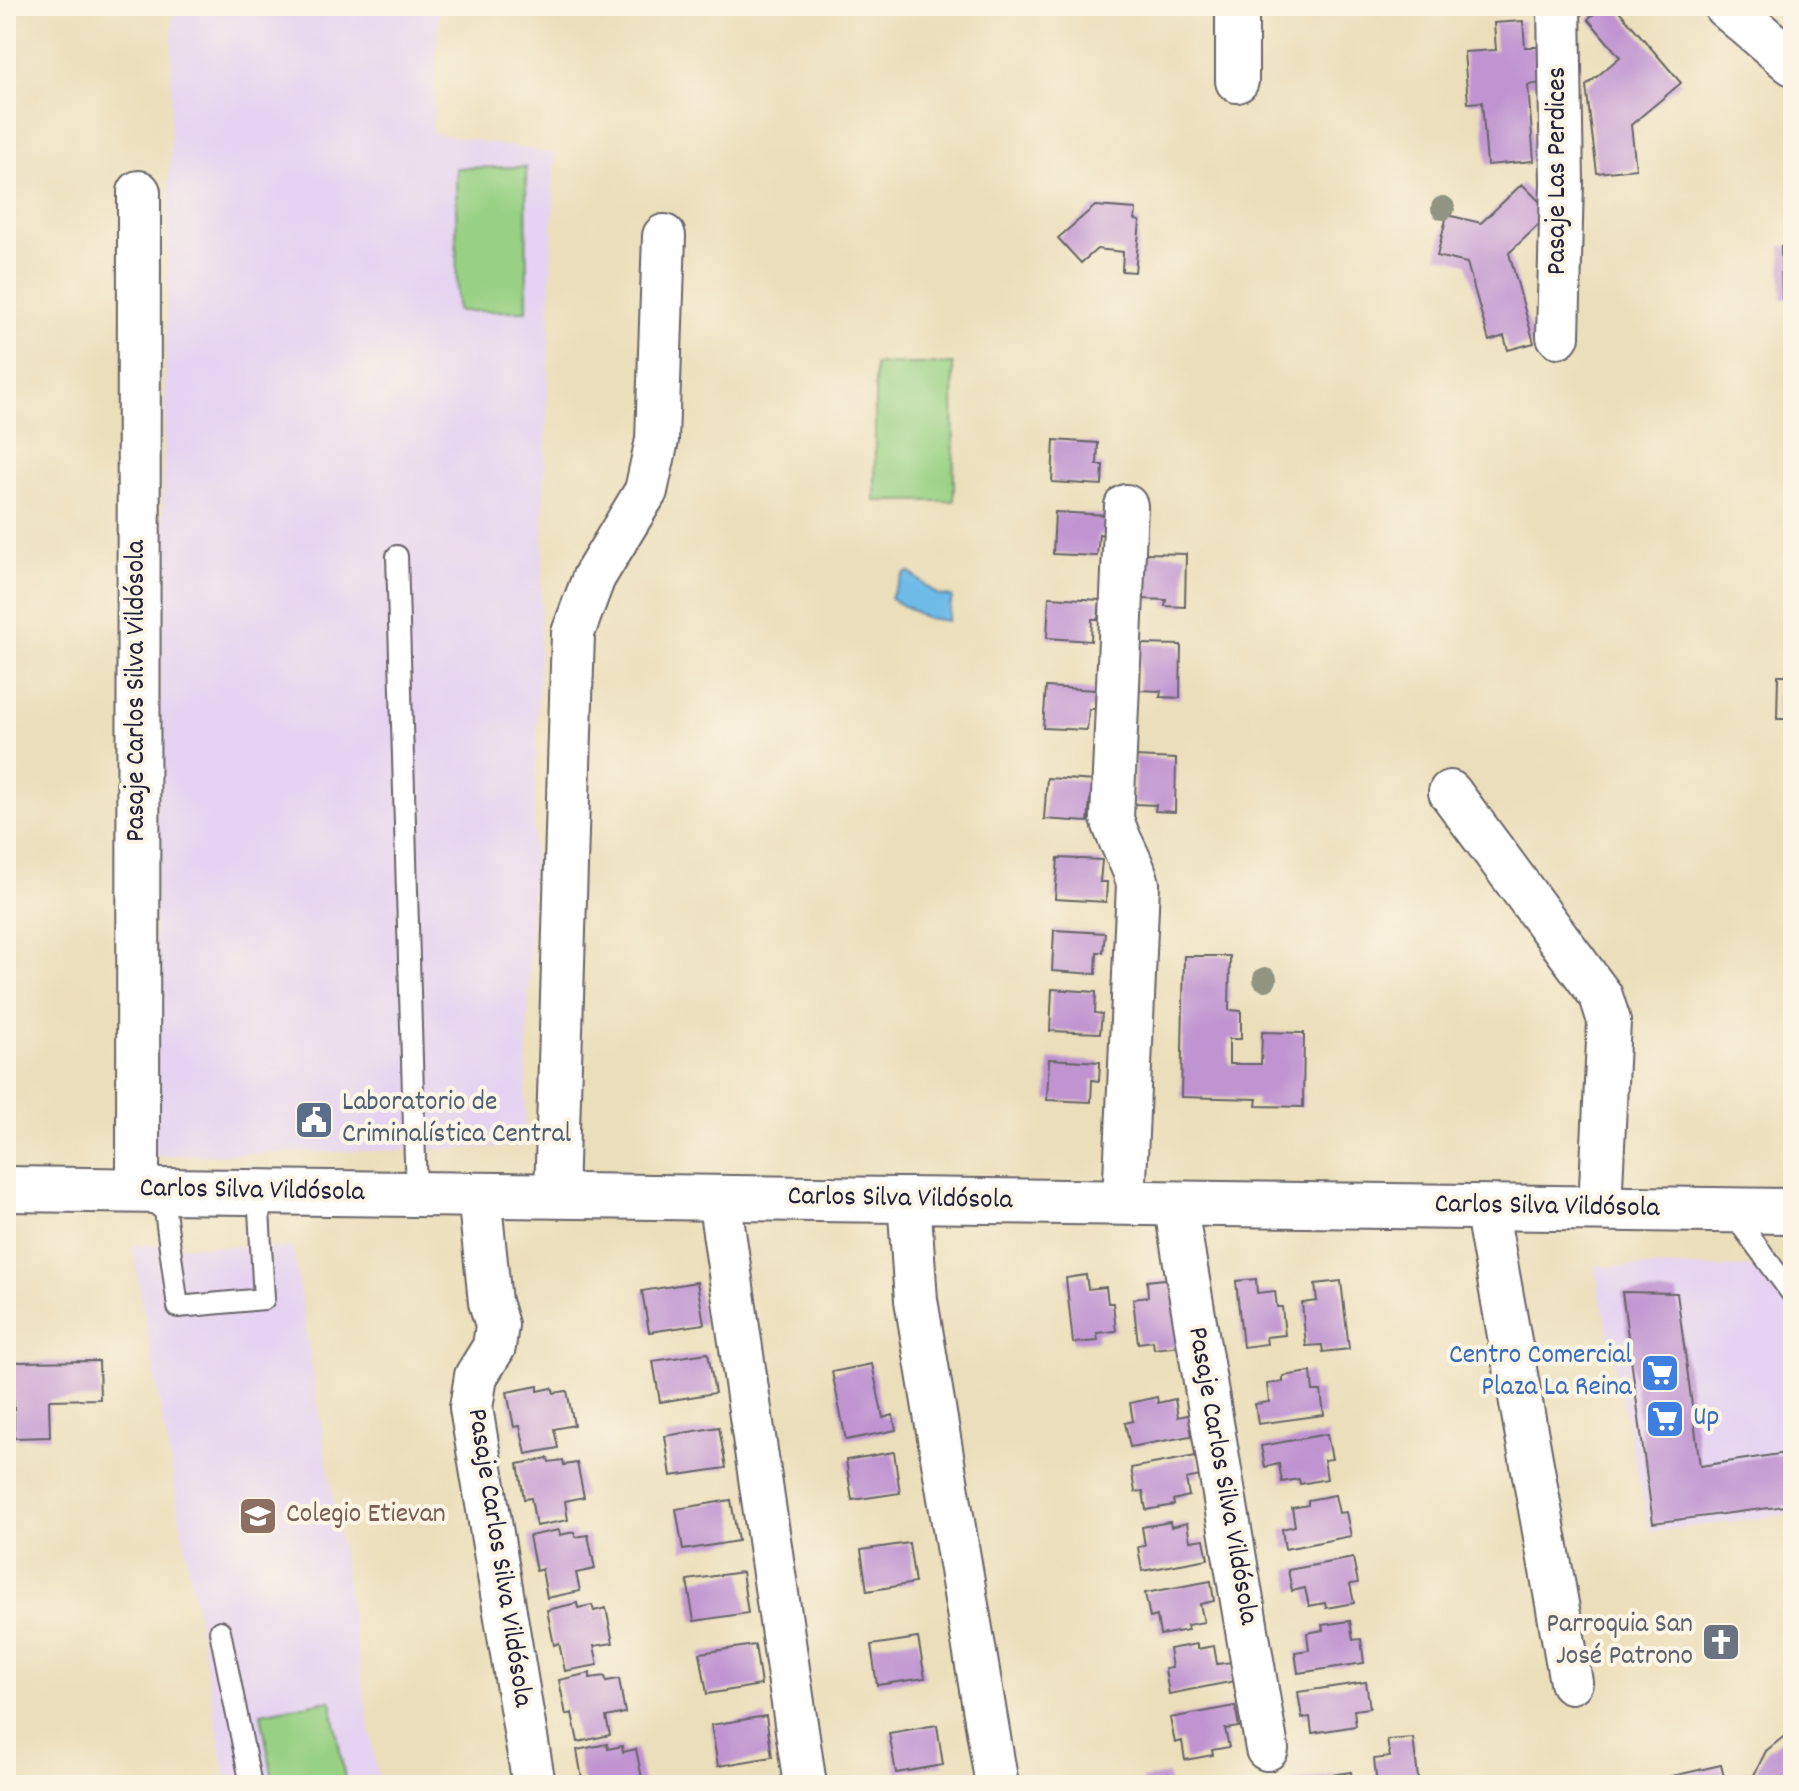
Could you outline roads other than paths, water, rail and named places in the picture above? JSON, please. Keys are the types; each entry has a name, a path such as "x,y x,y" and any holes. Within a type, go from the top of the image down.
{"street":[{"path":"1237,6 1237,81"},
{"name":"Pasaje Las Perdices","path":"1558,336 1562,183 1559,6"},
{"path":"1726,6 1793,63"},
{"name":"Pasaje Carlos Silva Vildósola","path":"138,1190 139,192"},
{"path":"556,1196 573,633 594,577 646,491 657,440 664,236"},
{"path":"1124,1202 1138,884 1134,865 1118,843 1112,818 1126,506"},
{"path":"1450,792 1601,996 1609,1021 1600,1207"},
{"name":"Carlos Silva Vildósola","path":"6,1189 1793,1211"},
{"name":"Pasaje Carlos Silva Vildósola","path":"479,1194 490,1302 497,1325 494,1347 476,1376 471,1408 534,1785"},
{"path":"719,1198 805,1785"},
{"path":"909,1199 916,1300 997,1785"},
{"name":"Pasaje Carlos Silva Vildósola","path":"1175,1203 1267,1749"},
{"path":"1486,1207 1571,1682"}],"lane":[{"path":"397,556 416,1194"},
{"path":"138,1190 165,1211 178,1307 264,1299 258,1192"},
{"path":"1730,1210 1793,1295"},
{"path":"220,1631 251,1785"}],"water":[{"path":"909,572 938,595 952,597 948,621 926,618 890,598 904,574"}],"place":[{"name":"Laboratorio de Criminalística Central","path":"314,1120"},
{"name":"Centro Comercial Plaza La Reina","path":"1660,1373"},
{"name":"Up","path":"1665,1419"},
{"name":"Colegio Etievan","path":"258,1516"},
{"name":"Parroquia San José Patrono","path":"1721,1642"}]}
